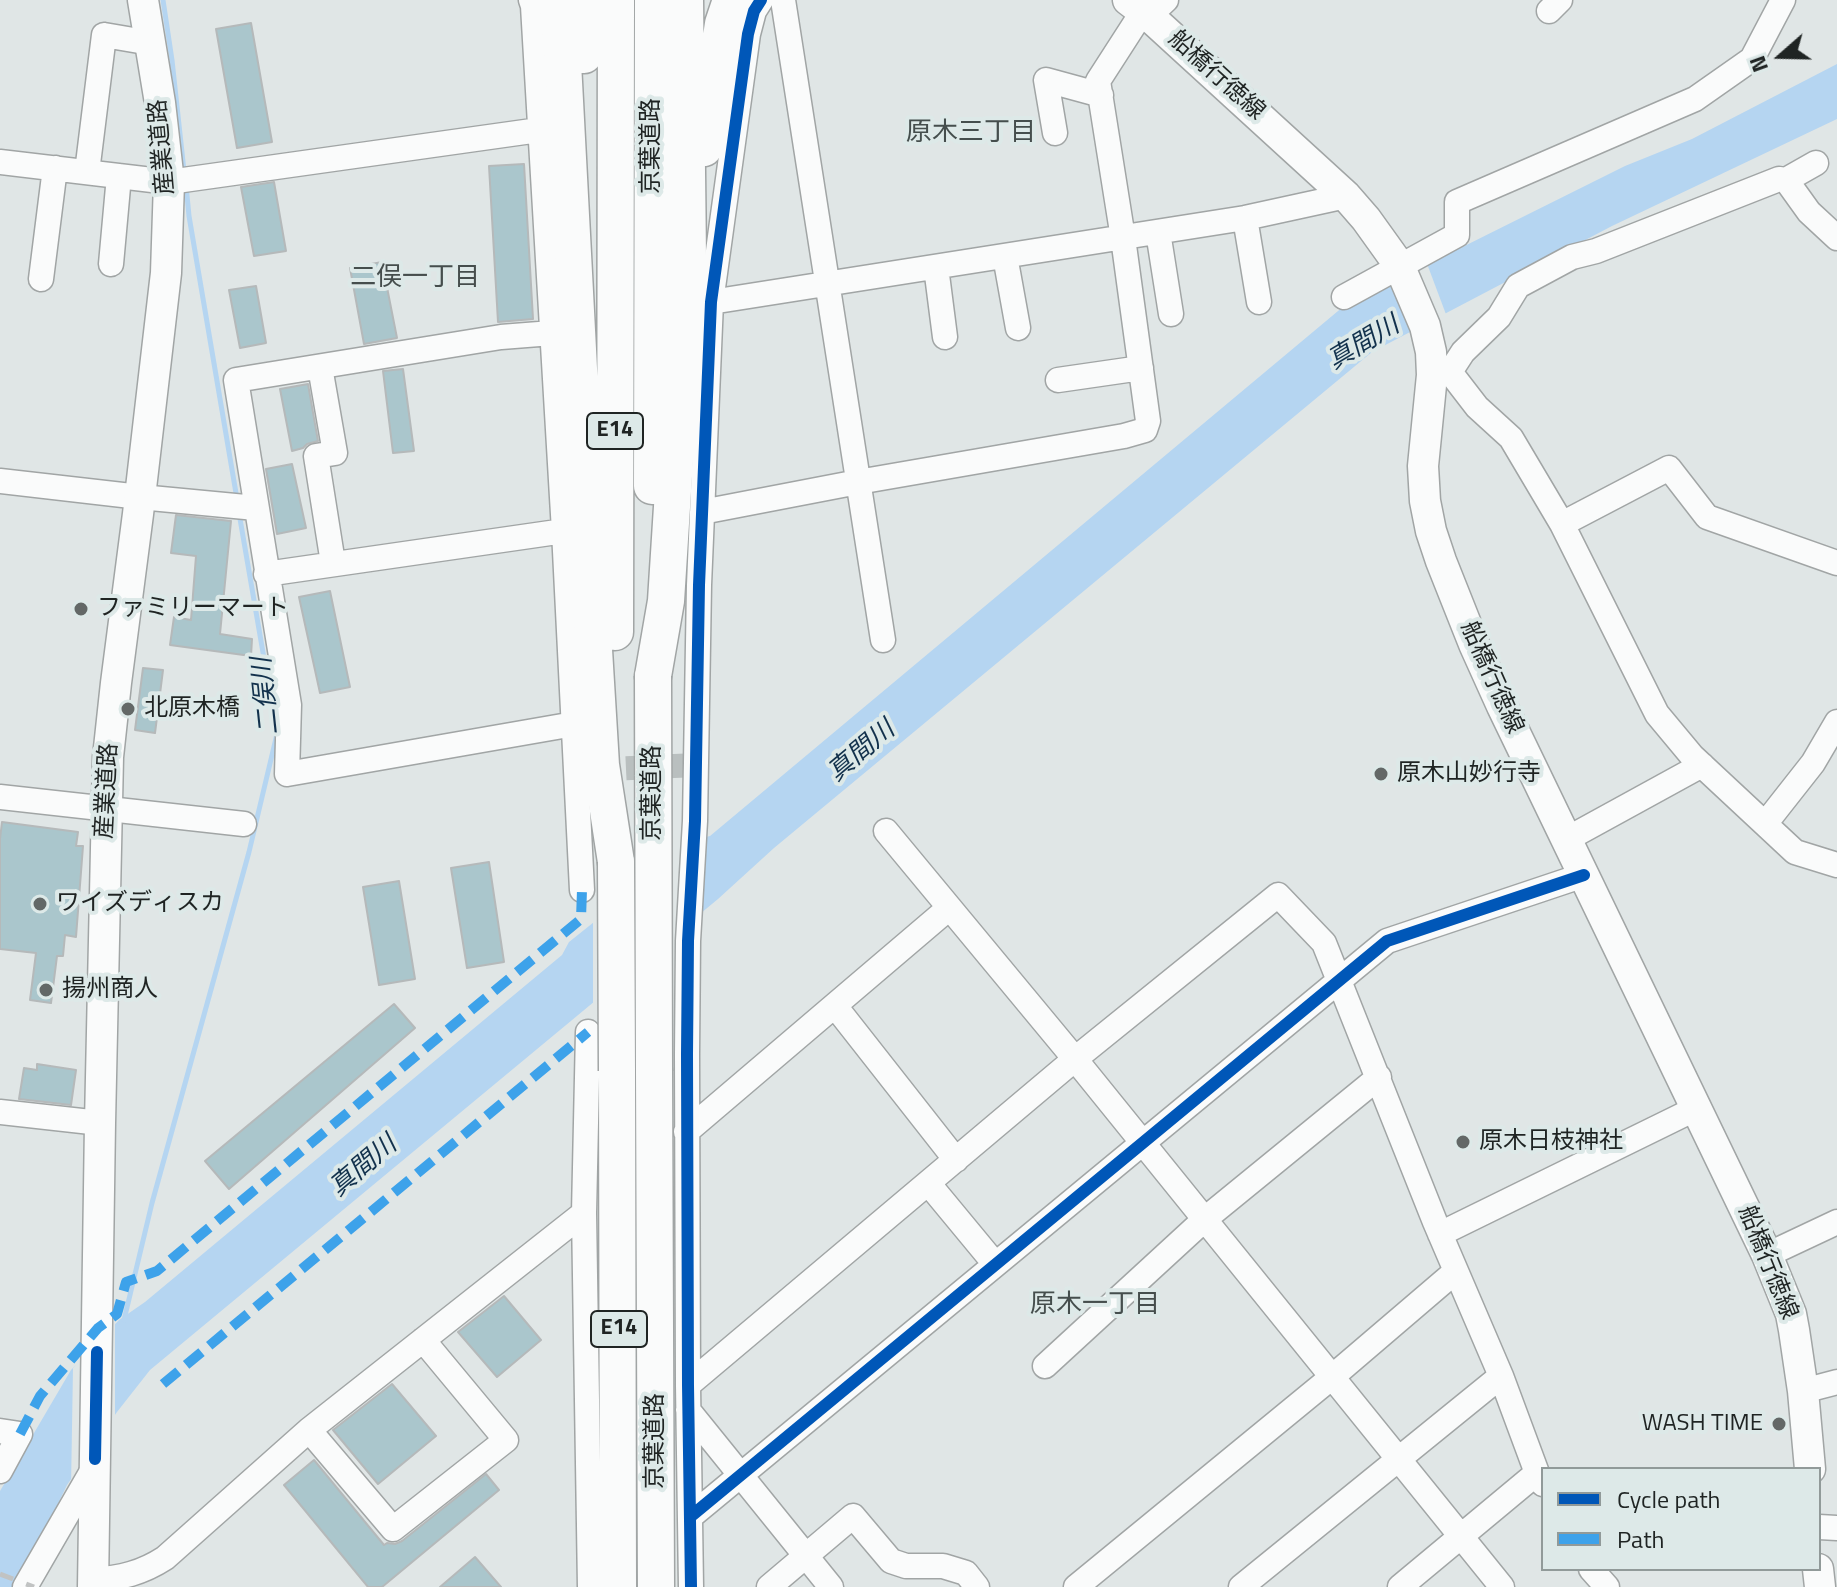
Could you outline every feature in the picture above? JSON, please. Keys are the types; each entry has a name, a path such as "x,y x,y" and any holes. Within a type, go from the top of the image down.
{"highway":[{"path":"557,0 601,765 616,862"},
{"path":"582,432 583,0"},
{"name":"京葉道路","path":"616,0 614,365 618,1587"},
{"name":"京葉道路","path":"653,0 651,328 656,1587"},
{"path":"653,676 666,601 688,256 685,0"},
{"path":"688,256 723,24 731,0"}],"main road":[{"name":"産業道路","path":"93,1584 108,757 166,273 169,182 143,0"},
{"name":"船橋行徳線","path":"1148,5 1346,196 1374,229 1400,268 1441,373 1423,466 1431,531 1474,644 1767,1255 1791,1314 1803,1391 1810,1467"}],"street":[{"path":"531,0 564,531 582,890"},
{"path":"691,1587 686,1132 688,941 695,821 699,585 711,302 748,34 754,11 761,0"},
{"path":"783,0 883,640"},
{"path":"1344,297 1457,235 1457,202 1695,99 1752,59 1783,0"},
{"path":"702,512 1145,430 1148,421 1141,368 1098,81 1148,5"},
{"path":"87,172 104,35 151,43"},
{"path":"1055,133 1046,80 1101,95"},
{"path":"0,162 169,182 539,130"},
{"path":"1816,163 1786,180 1779,179 1596,251 1572,257 1518,286 1499,317 1441,373 1511,438 1562,524 1657,714 1702,765 1795,852 1837,865"},
{"path":"41,279 55,168"},
{"path":"111,264 119,176"},
{"path":"1786,180 1809,212 1837,238"},
{"path":"711,302 1245,218 1346,196"},
{"path":"1245,218 1259,302"},
{"path":"1158,232 1171,314"},
{"path":"1005,256 1018,328"},
{"path":"936,267 945,337"},
{"path":"552,333 501,337 236,380 289,705 287,774 574,724"},
{"path":"320,367 335,453 316,456 333,563"},
{"path":"1058,380 1141,368"},
{"path":"1562,524 1669,468 1707,517 1837,563"},
{"path":"0,481 256,508"},
{"path":"266,574 564,531"},
{"path":"1765,824 1813,763 1837,722"},
{"path":"1567,839 1702,765"},
{"path":"0,797 244,824"},
{"path":"886,831 1075,1059 1502,1587"},
{"path":"690,1517 1387,941 1584,875"},
{"path":"688,1385 1075,1059 1278,895 1324,943 1540,1478 1461,1536 1400,1587"},
{"path":"686,1132 949,908"},
{"path":"835,1006 956,1160"},
{"path":"588,1032 584,1213 590,1587"},
{"path":"1045,1366 1205,1219 1379,1077"},
{"path":"1440,1234 1697,1108"},
{"path":"0,1112 100,1123"},
{"path":"928,1183 995,1264"},
{"path":"93,1584 135,1574 165,1558 309,1430 584,1213"},
{"path":"1767,1255 1837,1222"},
{"path":"1076,1587 1456,1271"},
{"path":"309,1430 393,1529 506,1440 423,1340"},
{"path":"1241,1587 1501,1376"},
{"path":"1803,1391 1837,1382"},
{"path":"688,1410 831,1587"},
{"path":"0,1431 20,1434 0,1471"},
{"path":"25,1587 95,1462"},
{"path":"769,1587 853,1516 891,1561 906,1566 943,1566 966,1573 977,1587"},
{"path":"1593,1571 1607,1587"}],"water":[{"name":"真間川","path":"1837,64 1837,119 1612,226 1372,352 150,1370 67,1485 13,1587 0,1587 0,1491 71,1370 119,1320 145,1302 562,955 569,942 698,839 710,836 1344,306 1625,166 1692,139"}],"pier":[{"path":"1426,261 1447,317 1413,333 1391,278"},
{"path":"681,847 682,934 593,1007 593,917"},
{"path":"115,1319 115,1417 71,1487 73,1368"}],"building":[{"path":"251,23 272,142 237,148 216,29"},
{"path":"524,164 533,319 498,322 489,166"},
{"path":"274,182 286,251 254,256 241,187"},
{"path":"382,262 397,338 364,344 350,268"},
{"path":"256,286 266,343 240,348 229,290"},
{"path":"403,369 414,451 393,453 383,371"},
{"path":"308,384 318,441 292,451 280,389"},
{"path":"292,464 306,528 277,534 266,469"},
{"path":"176,515 231,521 220,634 252,639 251,656 170,645 174,617 191,620 196,556 171,553"},
{"path":"330,591 350,687 320,693 299,597"},
{"path":"143,668 163,670 155,733 135,730"},
{"path":"2,822 78,832 76,846 83,846 76,937 65,935 63,956 57,956 51,1003 30,1000 36,953 0,949"},
{"path":"489,862 504,962 467,968 451,868"},
{"path":"399,881 415,979 379,985 363,887"},
{"path":"394,1004 415,1028 229,1189 205,1161"},
{"path":"37,1064 76,1070 71,1105 19,1099 24,1068 37,1070"},
{"path":"504,1296 541,1340 497,1377 458,1332"},
{"path":"392,1384 436,1436 378,1484 333,1430"},
{"path":"314,1460 384,1545 402,1541 486,1474 499,1490 382,1587 368,1587 284,1485"},
{"path":"475,1557 501,1587 440,1587"}],"waterway":[{"name":"二俣川","path":"163,0 184,171"},
{"name":"二俣川","path":"186,185 237,499"},
{"name":"二俣川","path":"124,1320 152,1203 249,852 277,734 239,513"}],"tunnel":[{"path":"590,770 696,765"}],"railway":[{"path":"0,1574 34,1587"}],"marked path":[{"path":"20,1434 40,1396 98,1328 117,1314 126,1282 157,1271 581,919 582,890"},
{"path":"163,1384 588,1032"}],"cycle path":[{"path":"691,1587 688,941 695,821 699,585 711,302 748,34 754,11 761,0"},
{"path":"690,1517 1387,941 1584,875"},
{"path":"95,1459 97,1352"}],"place":[{"name":"ファミリーマート","path":"81,609"},
{"name":"北原木橋","path":"128,709"},
{"name":"原木山妙行寺","path":"1381,774"},
{"name":"ワイズディスカ","path":"40,904"},
{"name":"揚州商人","path":"46,990"},
{"name":"原木日枝神社","path":"1463,1142"},
{"name":"WASH TIME","path":"1779,1424"}],"district":[{"name":"原木三丁目","path":"971,134"},
{"name":"二俣一丁目","path":"415,279"},
{"name":"原木一丁目","path":"1095,1306"}]}
